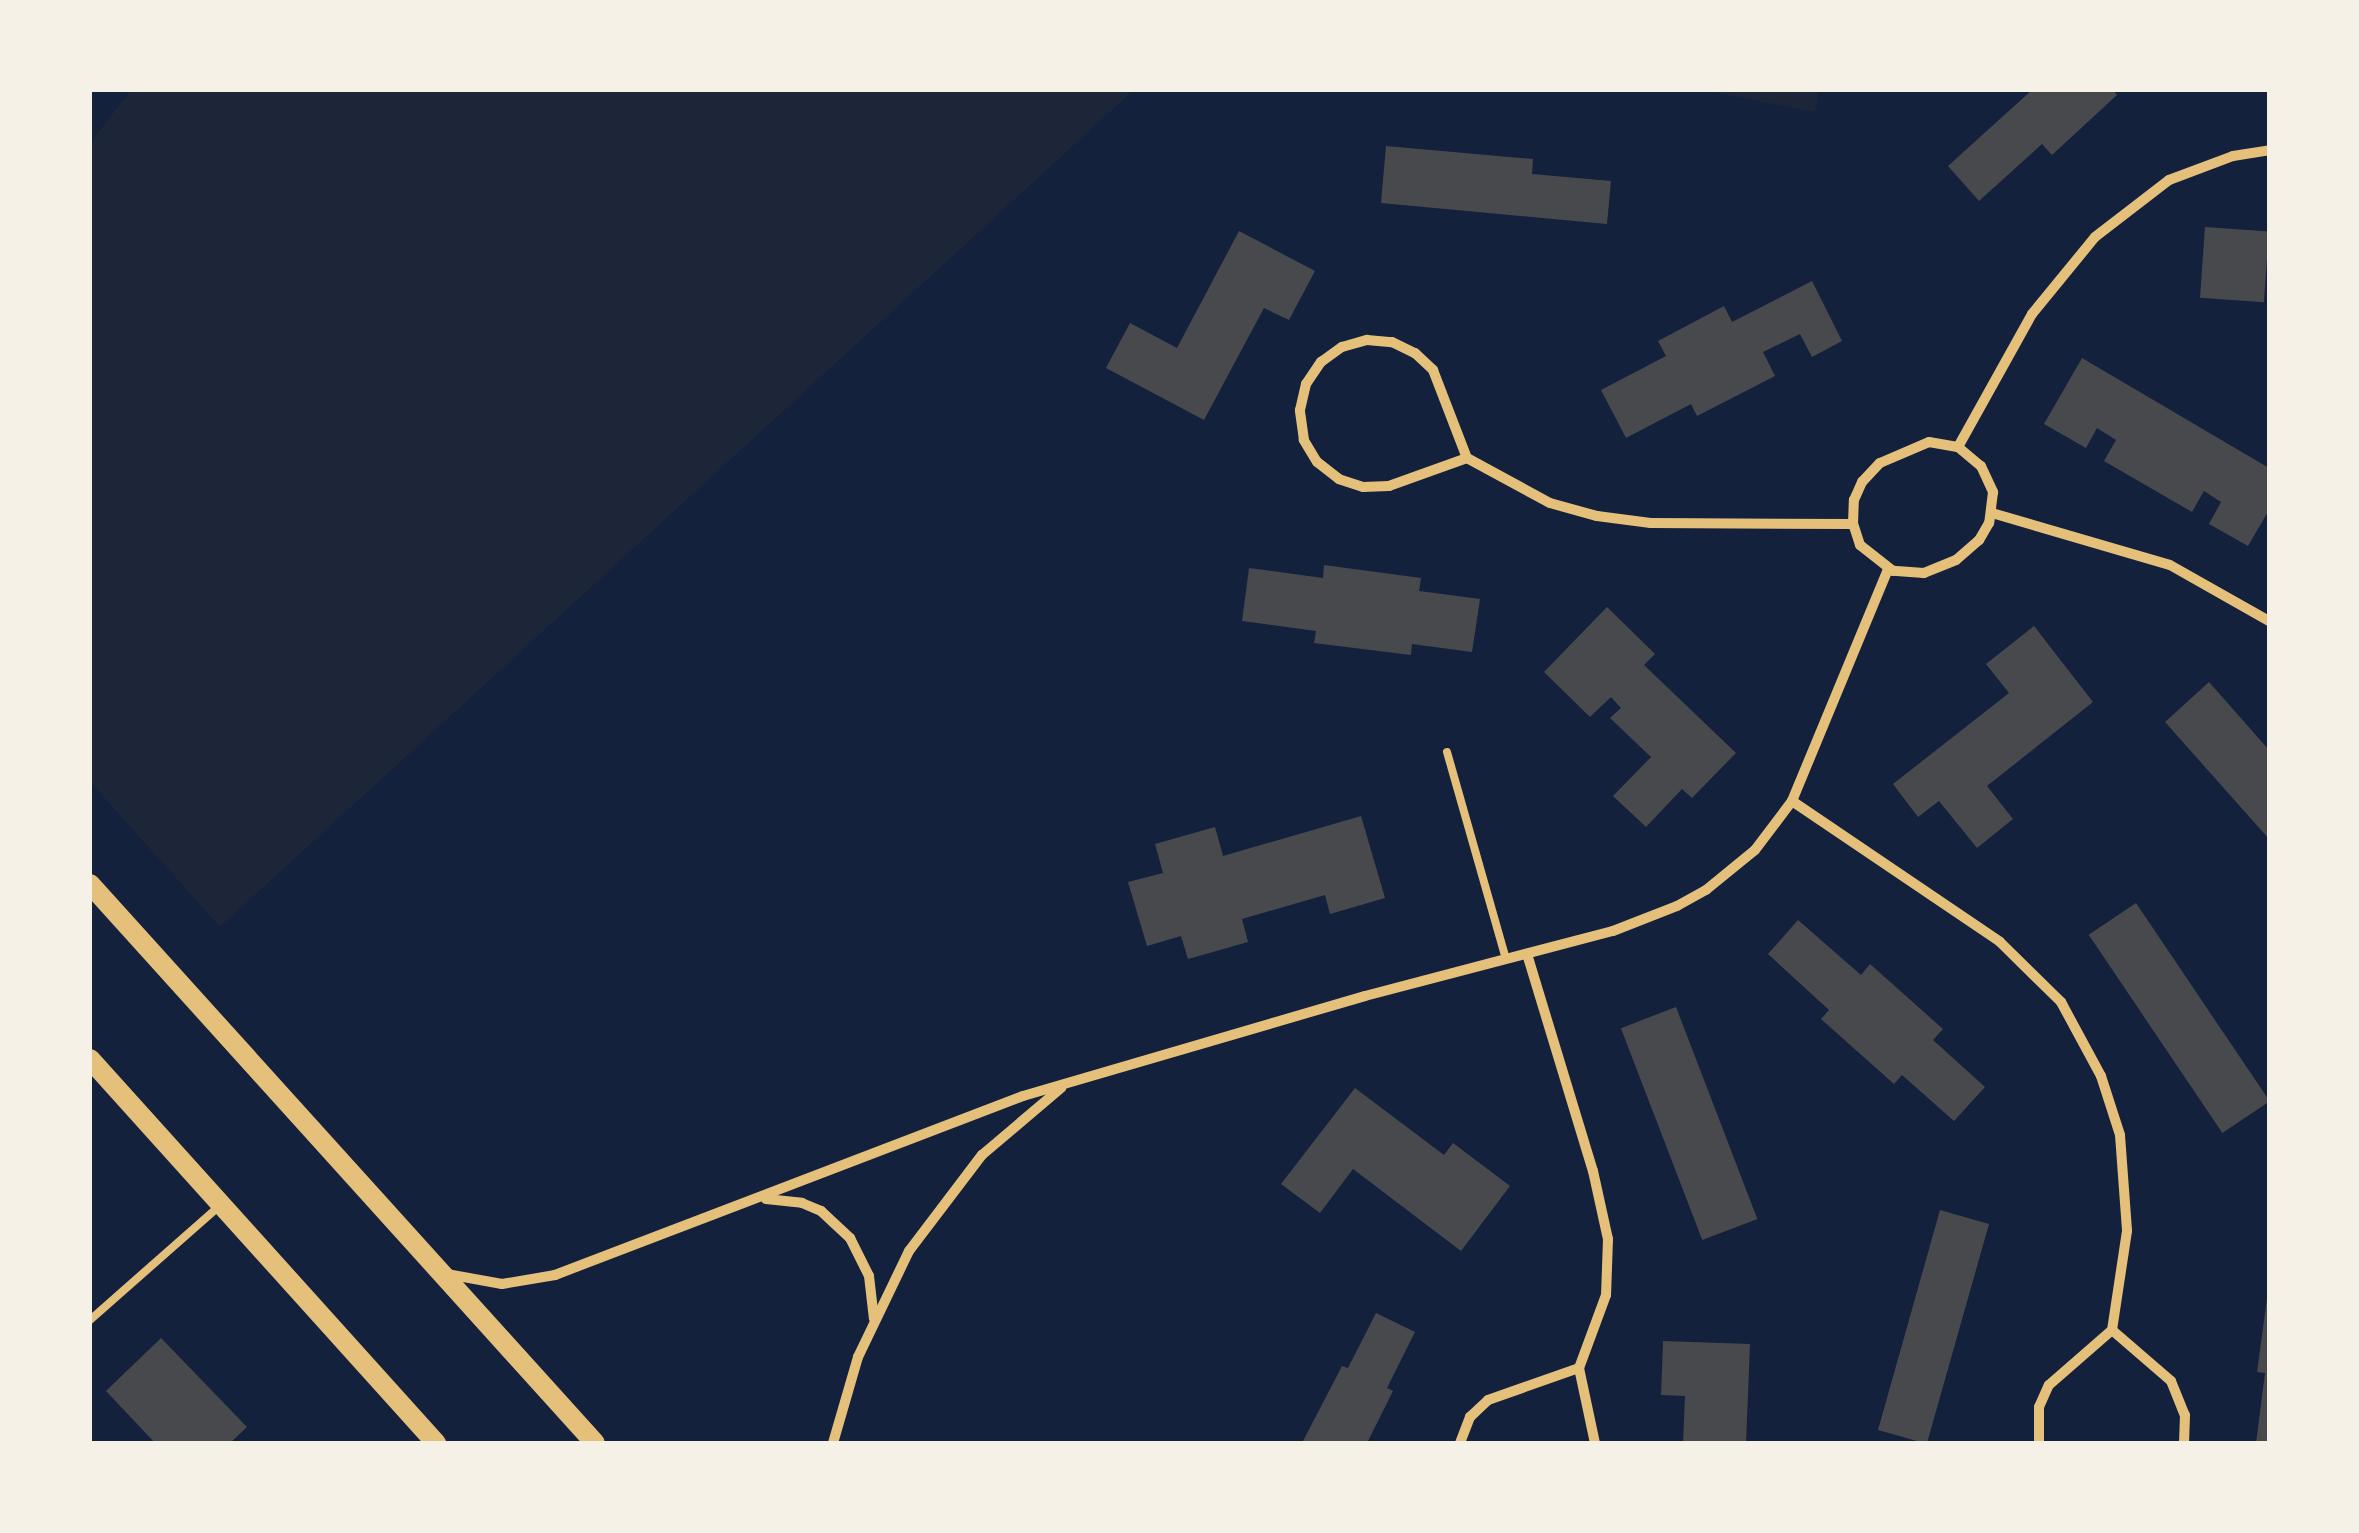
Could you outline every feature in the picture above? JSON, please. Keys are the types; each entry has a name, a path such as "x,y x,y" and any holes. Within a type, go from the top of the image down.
{"main road":[{"path":"90,884 595,1443"},
{"path":"90,1059 436,1443"}],"street":[{"path":"1958,446 2032,314 2095,237 2169,180 2232,156 2269,150"},
{"path":"1467,458 1389,486 1363,487 1338,479 1318,462 1304,440 1300,410 1306,384 1331,354 1354,343 1377,340 1404,347 1424,360 1439,380 1467,458 1519,488 1597,516 1684,525 1853,524"},
{"path":"1918,443 1958,446 1974,457 1993,492 1992,513 1979,540 1956,560 1913,575 1888,569 1866,554 1853,524 1858,492 1880,463 1918,443"},
{"path":"1992,513 2170,565 2269,621"},
{"path":"442,1272 502,1284 555,1275 981,1111 1070,1082 1645,921 1706,890 1755,850 1792,801 1888,569"},
{"path":"1792,801 2000,942 2061,1002 2102,1076 2122,1150 2127,1231 2112,1330 2050,1384 2039,1407 2039,1443"},
{"path":"1527,954 1593,1171 1608,1239 1606,1295 1579,1368 1595,1443"},
{"path":"833,1443 858,1357 909,1251 958,1184 1012,1127 1070,1082"},
{"path":"758,1198 802,1203 836,1223 860,1254 869,1276 874,1320"},
{"path":"2112,1330 2172,1381 2185,1416 2184,1443"},
{"path":"1460,1443 1470,1417 1488,1400 1579,1368"}],"lane":[{"path":"1447,752 1506,959"},
{"path":"90,1320 220,1205"}],"shaded area":[{"path":"131,90 1134,90 220,927 90,782 90,143"},
{"path":"1701,90 1819,90 1815,112"}],"building":[{"path":"2032,90 2113,90 2117,95 2052,155 2042,144 1979,201 1948,166"},
{"path":"1386,146 1533,159 1532,174 1611,181 1607,224 1381,203"},
{"path":"2205,227 2269,231 2264,302 2200,298"},
{"path":"1239,231 1315,271 1289,320 1264,308 1204,420 1106,368 1130,323 1177,348"},
{"path":"1812,281 1842,341 1812,357 1800,334 1763,352 1775,376 1697,416 1691,404 1626,438 1601,390 1666,356 1658,341 1724,306 1732,322"},
{"path":"2082,358 2269,468 2269,510 2248,546 2209,524 2221,502 2204,491 2192,512 2104,461 2116,440 2097,428 2086,448 2044,424"},
{"path":"1324,565 1421,578 1419,591 1480,599 1472,652 1412,644 1411,655 1314,643 1316,631 1242,621 1249,568 1323,578"},
{"path":"1607,607 1655,654 1644,665 1736,753 1692,798 1682,789 1646,827 1613,796 1651,757 1610,718 1621,708 1611,697 1590,717 1544,672"},
{"path":"2034,626 2093,702 1987,786 2013,819 1977,848 1939,801 1918,817 1893,784 2009,693 1986,664"},
{"path":"2209,682 2269,750 2269,839 2165,722"},
{"path":"1361,816 1385,898 1330,914 1325,895 1242,919 1248,942 1188,959 1181,936 1147,946 1128,882 1163,873 1155,844 1215,827 1223,856"},
{"path":"2136,903 2269,1100 2222,1133 2089,935"},
{"path":"1798,920 1861,975 1870,964 1943,1029 1933,1040 1985,1087 1954,1121 1902,1075 1894,1084 1821,1019 1829,1010 1768,954"},
{"path":"1676,1007 1757,1219 1702,1240 1621,1028"},
{"path":"1355,1088 1444,1155 1453,1143 1510,1186 1461,1251 1353,1169 1320,1213 1281,1184"},
{"path":"1940,1210 1989,1224 1924,1443 1878,1430"},
{"path":"2267,1298 2269,1443 2256,1443 2265,1373 2257,1372"},
{"path":"1376,1313 1415,1332 1387,1388 1393,1391 1367,1443 1302,1443 1342,1366 1348,1368"},
{"path":"161,1338 247,1427 230,1443 155,1443 106,1391"},
{"path":"1663,1341 1750,1344 1746,1443 1683,1443 1685,1396 1661,1395"}]}
